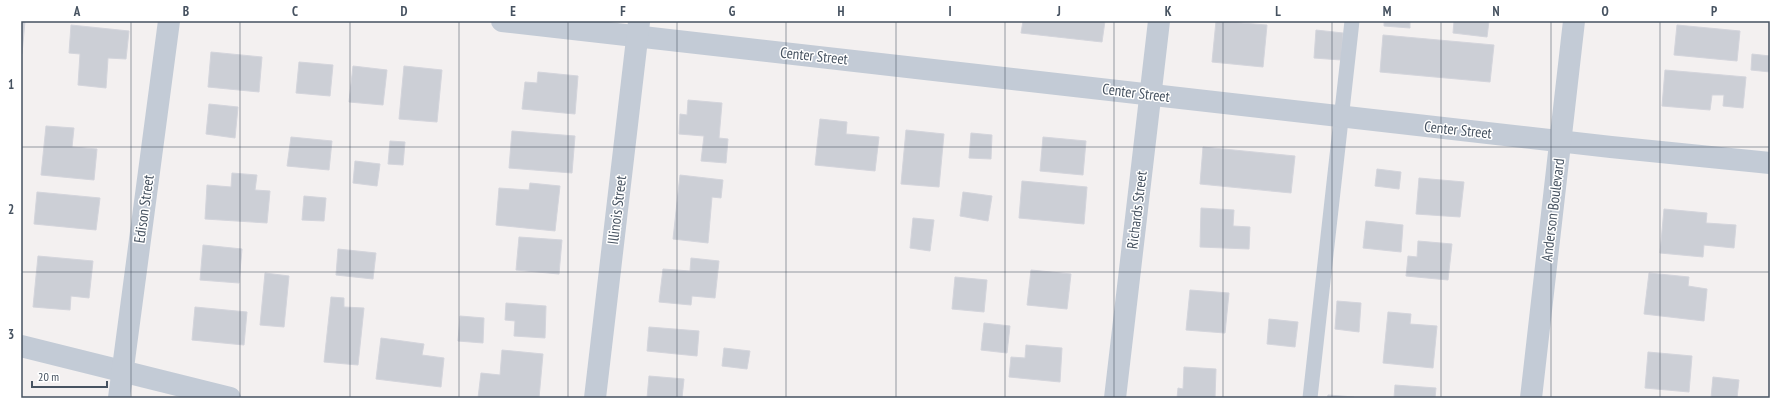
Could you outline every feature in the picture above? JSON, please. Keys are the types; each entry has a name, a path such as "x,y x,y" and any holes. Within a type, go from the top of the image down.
{"street":[{"name":"Edison Street","path":"119,398 169,21"},
{"name":"Center Street","path":"502,21 638,29 1342,117 1561,142 1770,163"},
{"name":"Richards Street","path":"1115,398 1159,21"},
{"name":"Anderson Boulevard","path":"1531,398 1574,21"},
{"name":"Illinois Street","path":"596,398 638,29"},
{"path":"21,346 230,398"}],"lane":[{"path":"1310,398 1352,21"}],"building":[{"path":"21,21 25,21 22,54 21,54"},
{"path":"1023,21 1105,21 1102,42 1021,33"},
{"path":"1216,21 1267,25 1263,67 1212,62"},
{"path":"1384,21 1410,21 1410,28 1384,26"},
{"path":"1454,21 1489,21 1487,37 1453,33"},
{"path":"71,25 129,31 126,59 108,58 106,88 78,85 80,54 69,53"},
{"path":"1677,25 1740,31 1737,61 1674,55"},
{"path":"1316,30 1343,33 1341,60 1314,58"},
{"path":"1383,35 1494,45 1490,82 1380,72"},
{"path":"211,52 262,57 259,92 208,87"},
{"path":"1752,54 1770,56 1770,72 1751,70"},
{"path":"299,62 333,65 330,96 296,93"},
{"path":"353,66 387,70 383,105 349,102"},
{"path":"404,66 442,70 437,122 399,119"},
{"path":"1665,70 1746,77 1743,108 1723,106 1724,95 1712,95 1710,110 1662,106"},
{"path":"538,72 578,76 575,114 522,109 525,82 537,83"},
{"path":"688,100 722,103 719,138 728,139 726,163 701,161 704,136 679,134 680,114 687,115"},
{"path":"209,104 238,107 235,138 206,134"},
{"path":"820,119 847,122 846,134 879,137 875,171 815,165"},
{"path":"46,126 74,128 72,147 97,149 94,180 41,175"},
{"path":"906,130 944,134 939,187 901,184"},
{"path":"512,131 575,136 572,173 509,168"},
{"path":"971,133 992,135 991,159 969,158"},
{"path":"291,137 332,141 329,170 287,166"},
{"path":"1043,137 1086,141 1083,175 1040,171"},
{"path":"390,141 405,142 403,165 388,164"},
{"path":"1203,147 1295,156 1291,193 1200,184"},
{"path":"355,161 380,164 377,186 353,183"},
{"path":"1377,169 1401,172 1399,189 1375,186"},
{"path":"232,173 257,175 255,190 270,191 267,223 205,219 207,185 231,187"},
{"path":"680,175 723,180 721,198 712,197 708,243 673,239"},
{"path":"1419,178 1464,182 1460,217 1416,214"},
{"path":"1022,181 1087,187 1084,224 1019,218"},
{"path":"530,183 560,186 555,231 496,225 499,188 529,190"},
{"path":"37,192 100,198 96,230 34,224"},
{"path":"963,192 992,196 988,221 960,216"},
{"path":"304,196 326,198 324,221 302,220"},
{"path":"1201,208 1234,210 1233,226 1250,227 1249,249 1200,247"},
{"path":"1664,209 1707,213 1706,223 1736,225 1734,248 1704,245 1703,257 1660,253"},
{"path":"913,218 934,220 930,251 910,248"},
{"path":"1366,221 1403,225 1401,252 1363,248"},
{"path":"519,237 562,240 559,274 516,270"},
{"path":"1418,241 1452,244 1448,280 1406,276 1408,256 1417,257"},
{"path":"203,245 242,249 239,283 200,280"},
{"path":"338,249 376,253 373,279 336,275"},
{"path":"38,256 93,261 89,298 71,296 70,310 33,307"},
{"path":"691,258 719,261 715,298 692,296 691,305 659,302 663,269 690,271"},
{"path":"1031,270 1071,274 1067,309 1027,305"},
{"path":"265,273 289,276 284,327 260,325"},
{"path":"1649,273 1689,277 1688,286 1707,289 1704,321 1644,314"},
{"path":"955,277 987,280 984,312 952,309"},
{"path":"1190,290 1229,293 1225,333 1186,330"},
{"path":"331,297 344,298 344,307 364,308 358,365 324,362"},
{"path":"1337,301 1361,303 1359,332 1335,329"},
{"path":"506,303 546,306 545,338 514,336 515,321 505,320"},
{"path":"195,307 247,312 244,345 192,340"},
{"path":"1388,312 1411,314 1410,324 1437,326 1433,368 1383,363"},
{"path":"460,316 484,318 483,343 458,341"},
{"path":"1269,319 1298,322 1295,347 1267,344"},
{"path":"984,323 1010,326 1007,353 981,350"},
{"path":"649,327 699,331 697,356 647,351"},
{"path":"381,338 424,344 422,355 444,358 441,387 376,379"},
{"path":"1026,345 1062,348 1060,382 1009,377 1011,357 1025,358"},
{"path":"724,348 750,351 747,369 722,366"},
{"path":"502,350 543,354 539,398 478,398 481,373 500,375"},
{"path":"1648,352 1692,356 1689,392 1645,388"},
{"path":"1184,367 1216,369 1215,398 1177,398 1178,388 1183,389"},
{"path":"649,376 684,379 682,398 647,398"},
{"path":"1713,377 1739,380 1737,398 1711,398"},
{"path":"1395,385 1436,388 1435,398 1394,398"},
{"path":"1328,395 1354,397 1354,398 1327,398"}]}
